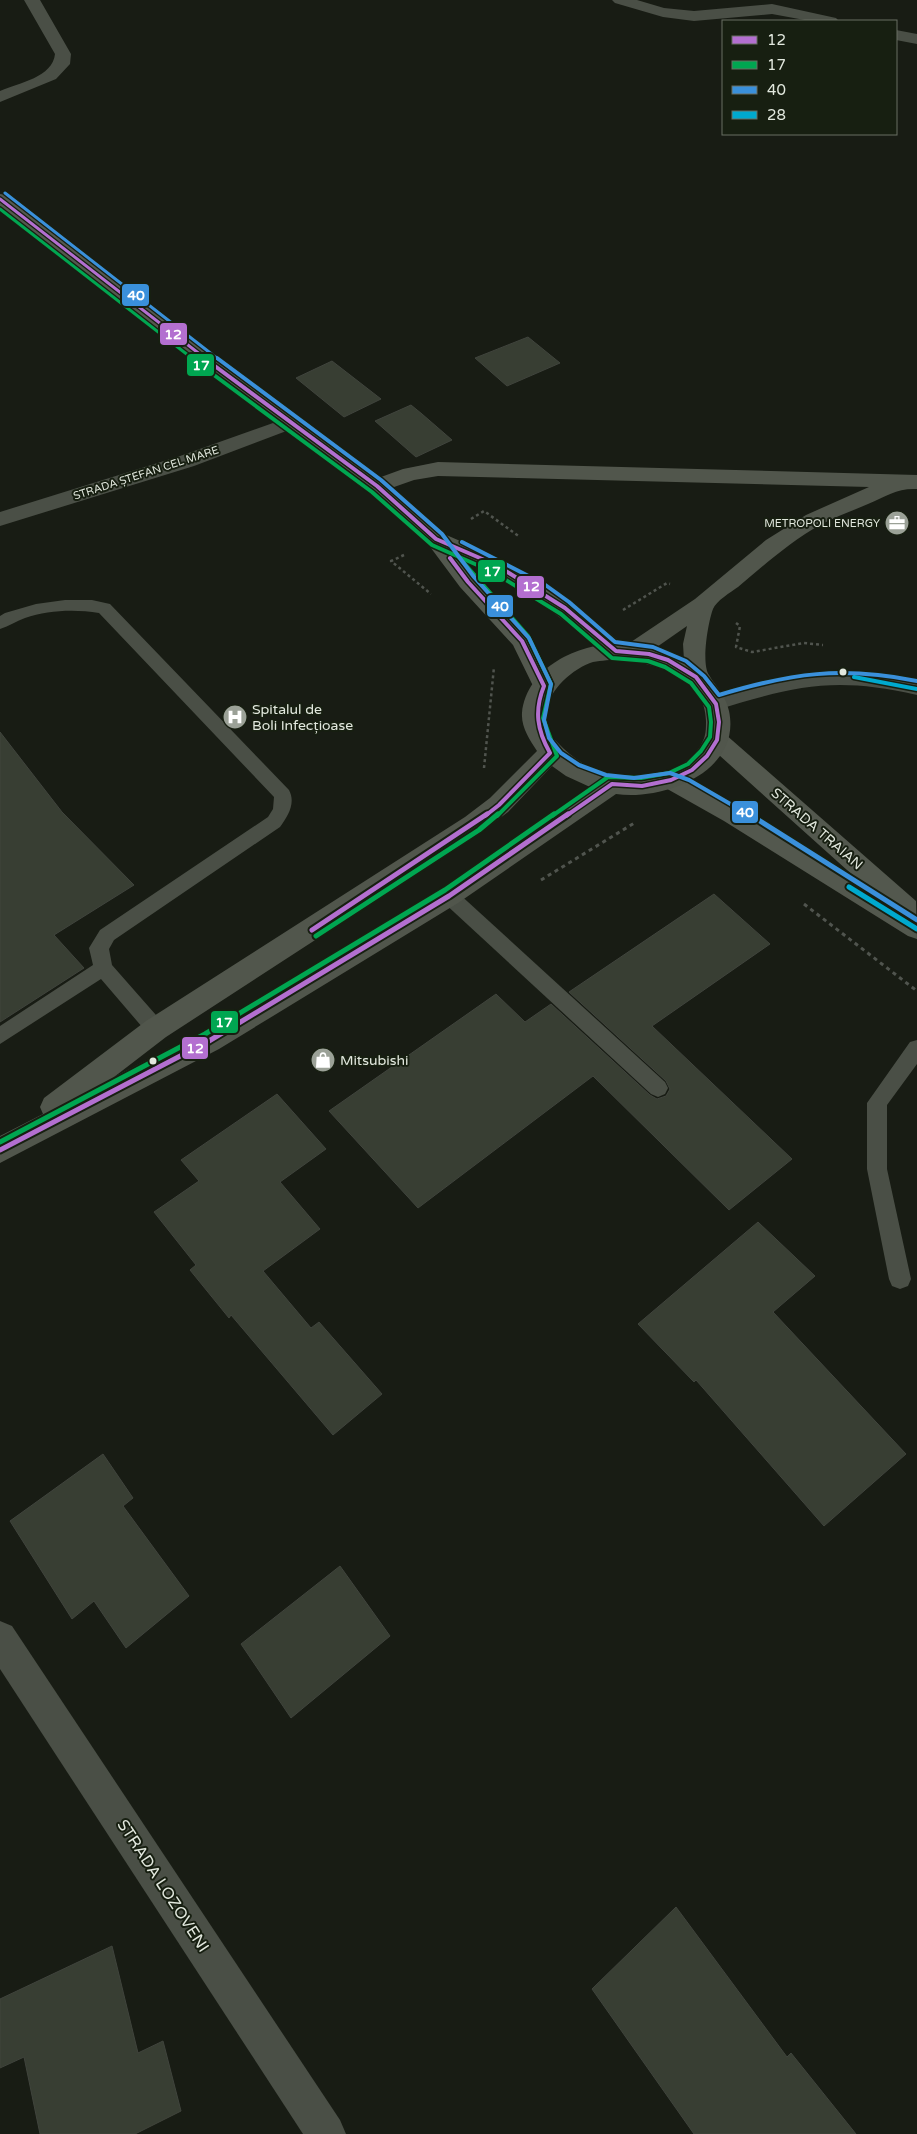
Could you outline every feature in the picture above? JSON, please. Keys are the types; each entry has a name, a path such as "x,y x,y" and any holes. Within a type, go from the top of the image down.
{"highway":[{"path":"377,486 410,474 438,469 908,482"},
{"path":"624,651 703,604 774,545 813,520 908,482"},
{"path":"696,677 694,644 703,604"},
{"path":"624,651 668,660 696,677 716,704 719,722 717,740 707,756 697,765 671,780 642,786 612,784 588,778 567,767 550,753 539,737 535,719 536,702 544,686 562,668 586,656 624,651"},
{"path":"0,1150 156,1029 474,824 499,805 550,753"},
{"path":"0,1150 210,1041 449,896 612,784"}],"main road":[{"path":"0,199 290,423 377,486 436,539 468,582 522,641 544,686"},
{"path":"436,539 496,565 565,608 624,651"},
{"name":"STRADA TRAIAN","path":"717,740 917,918"},
{"name":"STRADA TRAIAN","path":"671,780 733,814 917,929"}],"street":[{"path":"0,98 50,76 62,64 63,54 32,0"},
{"path":"620,0 663,12 694,16 775,5 828,20"},
{"path":"897,35 917,39"},
{"name":"STRADA ȘTEFAN CEL MARE","path":"0,519 178,464 290,423"},
{"name":"STRADA LOZOVENI","path":"0,1638 326,2134"}],"lane":[{"path":"0,623 8,618 59,605 86,603 104,608 283,795 282,810 274,822 107,935 99,948 103,968 156,1029"},
{"path":"716,704 784,683 811,678 854,677 917,689"},
{"path":"449,896 658,1088"},
{"path":"0,1036 103,968"},
{"path":"900,1279 877,1169 877,1103 917,1048"}],"path":[{"path":"436,598 391,562 484,512 522,539"},
{"path":"616,606 624,611 668,583 740,626"},
{"path":"483,777 494,666"},
{"path":"507,855 537,882 637,821"},
{"path":"802,902 917,991"}],"building":[{"path":"528,337 560,363 507,386 475,358"},
{"path":"332,361 381,399 344,417 296,378"},
{"path":"411,405 452,440 416,457 375,421"},
{"path":"0,732 62,812 134,885 54,935 84,968 0,1022"},
{"path":"714,894 770,944 652,1026 792,1159 729,1210 593,1076 418,1208 329,1111 496,994 525,1022 551,1004 650,1095 657,1099 666,1096 670,1089 666,1081 569,992"},
{"path":"277,1094 326,1149 280,1182 320,1229 263,1271 311,1328 319,1322 382,1394 333,1435 231,1315 229,1318 190,1270 196,1265 154,1212 199,1181 181,1160"},
{"path":"758,1222 815,1276 773,1312 906,1454 824,1526 696,1380 694,1382 638,1324"},
{"path":"103,1454 133,1498 123,1506 189,1596 126,1648 94,1601 72,1619 10,1521"},
{"path":"340,1566 390,1636 291,1718 241,1644"},
{"path":"676,1907 787,2057 791,2053 856,2134 694,2134 592,1989"},
{"path":"112,1946 138,2053 163,2041 181,2111 135,2134 40,2134 24,2057 0,2068 0,1999"}],"transit line":[{"name":"40","path":"5,193 223,363 381,480 442,534 474,577 529,638 551,684 544,720 549,738 561,753 579,765 606,775 634,778 670,773 689,780 729,802 917,920"},
{"name":"12","path":"0,199 218,369 377,486 436,539 496,565 565,608 616,651 649,654 668,660 696,677 716,704 719,722 717,740 707,756 692,770 671,780 642,786 612,784 449,896 209,1041 0,1150"},
{"name":"17","path":"0,209 213,375 372,492 432,545 493,572 561,614 612,658 648,661 665,667 691,683 709,707 711,722 710,737 701,751 688,764 669,773 641,778 608,777 445,890 205,1034 0,1142"},
{"name":"40","path":"462,542 544,584 569,602 602,633 618,644 653,647 686,661 704,676 719,695 794,676 840,671 889,675 917,681"},
{"name":"17","path":"316,936 479,830 504,810 557,756 556,748 545,727 543,718 551,684 528,636 474,577 456,554"},
{"name":"12","path":"312,930 474,824 499,805 550,753 541,736 537,720 538,704 544,686 522,641 468,582 450,558"},
{"name":"28","path":"854,677 917,689"},
{"name":"28","path":"849,887 917,929"}],"place":[{"name":"METROPOLI ENERGY","path":"897,523"},
{"name":"Spitalul de Boli Infecțioase","path":"235,717"},
{"name":"Mitsubishi","path":"323,1060"}]}
